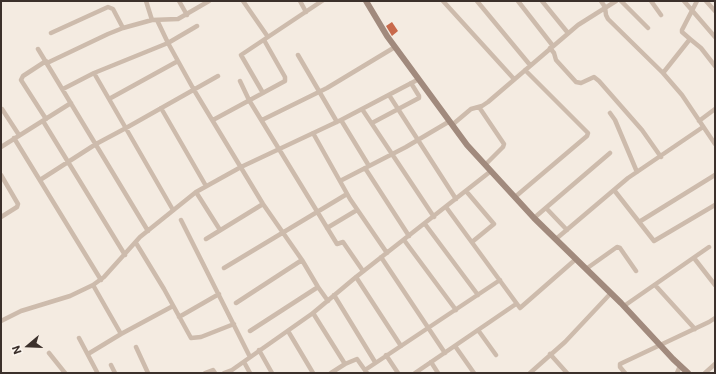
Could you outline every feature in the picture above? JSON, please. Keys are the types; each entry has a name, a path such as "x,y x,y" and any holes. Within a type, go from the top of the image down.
{"street":[{"path":"146,1 194,90 263,204 328,300"},
{"path":"179,1 187,15"},
{"path":"125,255 68,162 21,80 23,76 46,62 108,34 155,20 174,20 187,15 209,1"},
{"path":"213,120 284,82 286,79 266,39 243,1"},
{"path":"300,1 306,12"},
{"path":"263,93 241,55 322,1"},
{"path":"366,1 396,47 467,145 534,218 624,306 685,371 677,373"},
{"path":"443,1 514,79"},
{"path":"477,1 530,65"},
{"path":"518,1 552,47 557,62 576,82 581,83 594,77 599,81 642,130 661,157"},
{"path":"542,1 568,33"},
{"path":"601,1 605,7 608,19 663,73 682,95 715,144"},
{"path":"340,181 451,123 471,109 488,102 578,25 616,1"},
{"path":"621,1 648,28"},
{"path":"651,1 661,15"},
{"path":"684,1 715,37"},
{"path":"697,1 682,32 701,48 715,66"},
{"path":"706,1 715,11"},
{"path":"51,33 108,7 113,9 124,28"},
{"path":"63,90 94,72 168,43 197,26"},
{"path":"663,73 690,39"},
{"path":"262,120 320,91 396,47"},
{"path":"38,49 148,231"},
{"path":"298,55 409,236"},
{"path":"109,99 178,61"},
{"path":"515,197 587,136 588,133 525,70"},
{"path":"94,72 173,210"},
{"path":"40,180 96,144 218,76"},
{"path":"1,321 21,311 70,296 93,285 101,280 148,231 196,192 241,167 339,121 419,79"},
{"path":"240,81 249,100 337,244 343,242 363,271"},
{"path":"372,123 419,97 411,84"},
{"path":"389,95 456,199"},
{"path":"1,147 71,103"},
{"path":"479,106 504,144 503,147 485,165"},
{"path":"161,108 206,186"},
{"path":"2,109 40,180 101,280"},
{"path":"362,109 434,217"},
{"path":"699,121 715,109"},
{"path":"610,113 615,120 637,172"},
{"path":"556,239 637,172 703,127"},
{"path":"313,133 347,194 387,253"},
{"path":"534,218 610,153"},
{"path":"224,373 232,370 244,362 313,313 356,276 434,217 491,171"},
{"path":"639,222 715,174"},
{"path":"1,175 2,181 18,204 17,207 1,217"},
{"path":"614,190 654,241 715,205"},
{"path":"466,191 494,224 472,242"},
{"path":"196,192 220,230"},
{"path":"224,268 347,194"},
{"path":"206,239 263,204"},
{"path":"446,207 520,308 576,258"},
{"path":"546,208 567,230"},
{"path":"327,228 357,210"},
{"path":"181,220 250,357"},
{"path":"425,224 478,295"},
{"path":"404,240 456,310"},
{"path":"136,243 191,338 234,324"},
{"path":"586,269 617,247 620,248 636,271"},
{"path":"624,306 709,247"},
{"path":"381,257 445,353"},
{"path":"694,258 715,285"},
{"path":"236,303 302,260"},
{"path":"356,276 401,346"},
{"path":"331,373 357,358 366,371 375,362 500,280"},
{"path":"93,285 121,334"},
{"path":"655,285 694,329"},
{"path":"250,330 318,287"},
{"path":"530,373 574,333 611,293"},
{"path":"179,317 219,294"},
{"path":"334,295 375,362"},
{"path":"415,373 516,304"},
{"path":"88,354 173,306"},
{"path":"313,313 345,364"},
{"path":"625,373 620,367 620,364 715,318"},
{"path":"478,330 496,355"},
{"path":"288,331 313,373"},
{"path":"79,338 97,372"},
{"path":"455,346 474,373"},
{"path":"136,347 148,373"},
{"path":"259,350 272,373"},
{"path":"49,353 65,373"},
{"path":"550,354 567,373"},
{"path":"386,355 398,373"},
{"path":"244,362 250,373"},
{"path":"431,362 438,373"},
{"path":"705,373 715,364"},
{"path":"111,365 115,373"},
{"path":"205,373 214,370 215,373"}],"building":[{"path":"392,22 398,31 392,36 386,26"}]}
